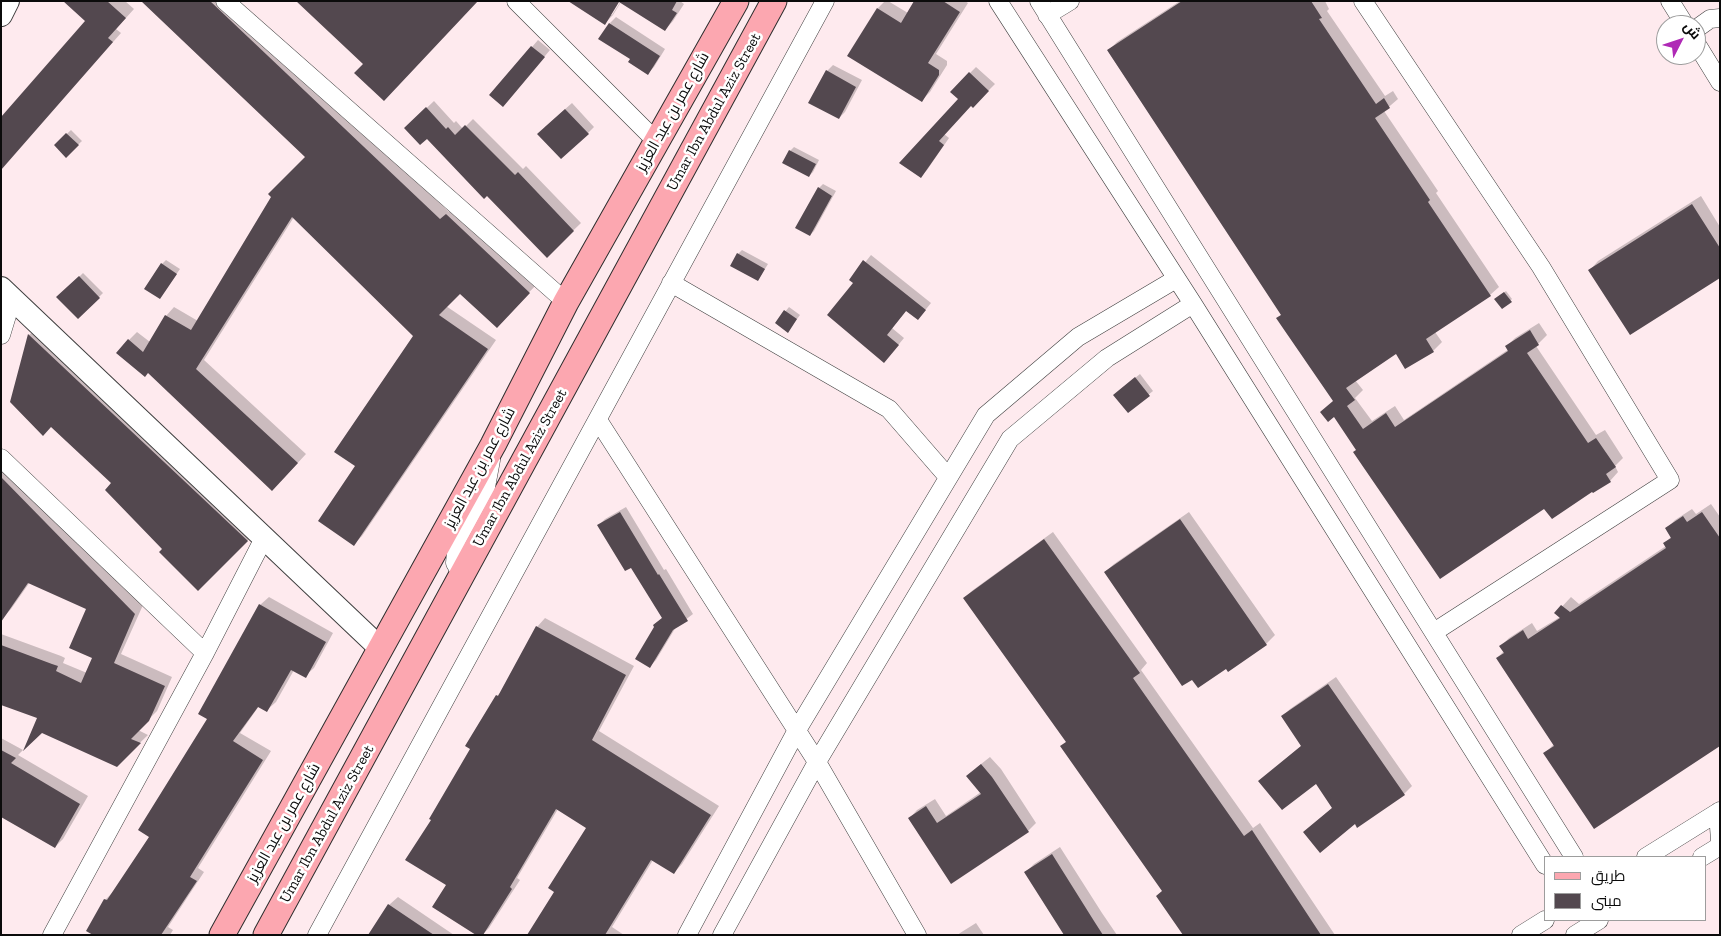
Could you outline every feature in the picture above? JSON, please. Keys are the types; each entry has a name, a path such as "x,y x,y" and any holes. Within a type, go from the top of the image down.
{"main road":[{"name":"شارع عمر بن عبد العزيز","path":"222,935 493,445 566,302 736,1"},
{"name":"Umar Ibn Abdul Aziz Street","path":"266,935 774,1"}],"street":[{"path":"1,15 8,1"},
{"path":"225,1 566,302"},
{"path":"516,1 656,141"},
{"path":"317,935 825,1"},
{"path":"998,1 1193,304 1544,863"},
{"path":"1070,1 1043,8 1573,856"},
{"path":"1363,1 1541,268 1670,480 1434,632"},
{"path":"1675,3 1680,15"},
{"path":"1706,23 1720,18"},
{"path":"1706,59 1720,82"},
{"path":"687,935 797,730 986,415 1078,337 1176,279"},
{"path":"671,283 889,409 948,477"},
{"path":"1,335 7,293"},
{"path":"7,293 381,649"},
{"path":"722,935 817,762 1010,439 1107,358 1193,304"},
{"path":"598,420 817,762 917,935"},
{"path":"462,575 455,563 457,540 486,487 493,445"},
{"path":"1,458 205,653"},
{"path":"52,935 205,653 264,538"},
{"path":"1648,856 1719,812 1720,841"},
{"path":"1704,856 1720,846"},
{"path":"1521,935 1544,921"},
{"path":"1575,935 1597,921"}],"building":[{"path":"63,1 107,1 126,18 108,38 113,42 1,170 1,117 85,21"},
{"path":"141,1 210,1 440,219 446,214 530,293 497,328 460,294 439,315 488,349 354,546 318,521 355,466 334,452 413,336 292,217 196,369 298,463 272,491 148,373 145,377 116,353 128,339 143,352 165,315 191,330 271,197 268,194 305,157"},
{"path":"296,1 478,1 384,101 354,73 363,64"},
{"path":"568,1 677,1 672,10 677,13 665,31 619,2 605,25"},
{"path":"914,1 943,1 960,12 928,63 939,70 939,75 922,102 847,56 877,8 901,23"},
{"path":"1182,1 1311,1 1322,18 1319,19 1376,104 1384,98 1390,108 1375,118 1491,296 1426,339 1434,352 1405,369 1396,354 1346,388 1355,400 1347,406 1363,429 1386,413 1395,427 1508,351 1505,346 1530,330 1539,345 1527,353 1588,443 1596,438 1616,467 1606,474 1611,482 1592,492 1552,519 1544,509 1440,579 1353,452 1356,450 1334,417 1328,422 1320,412 1333,401 1276,318 1281,315 1107,50"},
{"path":"609,23 660,56 648,75 628,62 630,59 598,39"},
{"path":"531,46 545,57 503,107 489,95"},
{"path":"826,70 856,87 839,119 808,103"},
{"path":"969,72 989,91 973,108 971,106 939,141 944,145 921,178 899,163 958,99 950,92"},
{"path":"426,107 446,129 448,127 455,135 465,125 515,175 518,172 574,231 547,258 487,196 484,199 427,139 420,145 404,128"},
{"path":"565,109 589,134 561,159 537,134"},
{"path":"66,133 79,145 66,158 54,145"},
{"path":"789,150 816,164 809,177 782,163"},
{"path":"818,187 832,196 810,236 795,228"},
{"path":"1692,204 1720,248 1720,278 1630,335 1588,270"},
{"path":"737,253 765,269 758,281 730,266"},
{"path":"863,260 926,310 918,320 906,311 887,335 899,345 884,363 827,315 853,283 849,280"},
{"path":"161,263 177,274 160,299 144,289"},
{"path":"79,276 100,298 78,319 56,297"},
{"path":"1504,292 1512,302 1502,309 1494,299"},
{"path":"784,310 797,319 788,333 775,323"},
{"path":"28,334 248,541 198,591 159,552 162,549 105,490 111,483 51,427 43,436 10,402"},
{"path":"1135,377 1150,396 1128,413 1113,395"},
{"path":"1,477 135,614 114,663 165,686 149,721 131,739 141,743 117,767 42,733 23,751 37,718 1,705 1,645 58,666 56,671 81,683 92,658 69,648 86,609 28,583 1,622"},
{"path":"620,512 688,621 673,630 650,668 635,659 654,627 653,625 662,618 631,568 625,571 597,525"},
{"path":"1702,512 1720,538 1720,746 1594,829 1543,753 1554,746 1496,658 1504,653 1499,646 1523,630 1528,639 1560,618 1554,613 1561,605 1570,612 1666,548 1663,543 1671,538 1665,528 1683,516 1687,522"},
{"path":"1180,519 1267,645 1228,672 1226,669 1198,688 1192,680 1182,686 1104,572"},
{"path":"1044,539 1140,673 1133,678 1244,836 1252,830 1321,935 1183,935 1156,896 1162,891 1060,746 1066,742 963,598"},
{"path":"259,604 326,642 306,678 291,670 267,712 258,707 233,741 263,760 190,877 197,881 161,935 93,935 86,931 104,899 107,900 149,837 138,830 207,719 198,714"},
{"path":"536,626 626,675 592,740 711,815 674,874 651,860 605,935 527,935 554,892 548,888 586,828 556,809 510,887 512,889 483,935 476,935 432,907 446,885 405,860 431,820 429,819 470,749 465,746 496,695 498,696"},
{"path":"1328,684 1405,795 1357,828 1355,824 1320,853 1303,832 1332,808 1316,784 1282,810 1258,781 1301,746 1281,716"},
{"path":"1,750 16,758 11,763 80,804 55,848 1,817"},
{"path":"981,764 1029,832 951,884 908,818 926,806 937,823 981,794 966,776"},
{"path":"1052,854 1103,935 1064,935 1024,872"},
{"path":"388,904 434,935 368,935"}]}
